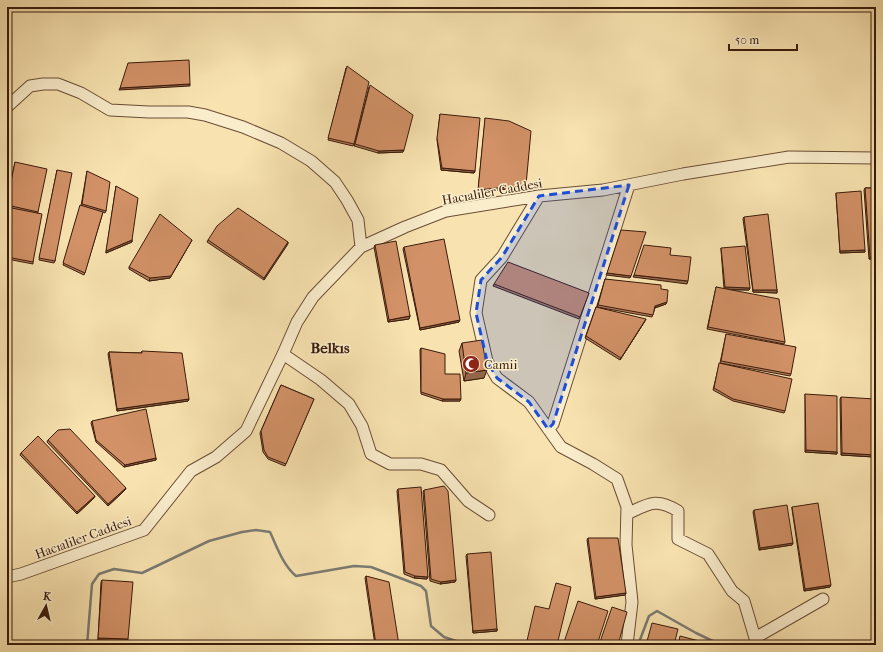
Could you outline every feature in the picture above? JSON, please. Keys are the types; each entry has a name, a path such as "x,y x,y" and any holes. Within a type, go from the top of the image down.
{"street":[{"path":"7,107 30,86 58,84 81,93 110,110 188,112 205,115 243,127 287,146 311,161 335,182 358,220 361,247"},
{"name":"Hacıaliler Caddesi","path":"7,577 22,574 144,530 191,471 216,457 246,431 297,322 313,297 361,247 405,227 446,211 539,196 603,190 683,174 789,157 876,158"},
{"path":"548,429 553,424 629,184"},
{"path":"539,196 502,257 481,280 476,313 487,361 497,378 529,402 561,447 617,479 627,507 626,545 632,602 627,645"},
{"path":"283,354 321,380 349,404 362,426 371,454 390,464 421,464 441,470 468,501 489,515"},
{"path":"627,514 651,503 667,504 678,511 678,539 708,554 732,591 744,601 755,638 822,598"}],"highlighted area":[{"path":"629,185 553,424 548,429 529,402 497,378 487,361 476,313 481,280 502,257 539,196"}],"building":[{"path":"189,60 190,84 120,88 128,63"},
{"path":"347,66 369,82 354,144 328,138"},
{"path":"370,85 413,115 404,150 379,151 355,144"},
{"path":"440,114 480,118 475,171 442,168 437,138"},
{"path":"485,118 509,121 531,131 526,185 478,190"},
{"path":"15,162 47,169 38,212 7,205"},
{"path":"7,167 9,167 7,183"},
{"path":"57,170 72,173 55,261 39,258"},
{"path":"87,171 110,182 106,211 82,204"},
{"path":"116,186 138,198 132,240 106,251"},
{"path":"865,188 876,188 876,257 870,257"},
{"path":"861,191 865,250 840,251 836,193"},
{"path":"80,205 103,212 85,273 63,263"},
{"path":"7,207 42,214 33,262 7,257"},
{"path":"238,208 288,242 264,278 208,240 217,226"},
{"path":"160,214 192,240 171,276 150,278 129,267"},
{"path":"768,214 777,290 753,290 744,217"},
{"path":"621,230 646,232 631,276 607,273"},
{"path":"444,239 460,320 420,328 404,247"},
{"path":"396,241 410,316 389,320 375,245"},
{"path":"644,245 671,248 670,255 691,257 688,281 634,275"},
{"path":"745,246 750,288 725,287 721,248"},
{"path":"508,262 589,293 580,317 494,284"},
{"path":"605,279 661,285 661,289 668,290 667,302 655,306 653,315 598,305"},
{"path":"716,287 779,299 785,342 708,327"},
{"path":"596,307 646,319 621,358 586,336"},
{"path":"726,334 796,347 791,374 721,361"},
{"name":"Camii","path":"482,340 487,370 466,373 462,343"},
{"path":"421,348 445,354 445,374 460,374 461,399 443,399 421,392"},
{"path":"142,351 182,353 189,399 117,409 109,352 142,353"},
{"path":"719,363 792,379 785,411 733,399 714,388"},
{"path":"281,385 314,399 286,464 268,457 264,450 261,431"},
{"path":"805,394 837,396 837,452 806,450"},
{"path":"841,397 875,399 875,455 842,453"},
{"path":"146,409 156,458 125,465 96,440 92,421"},
{"path":"70,429 126,488 108,504 48,440 58,430"},
{"path":"38,436 95,496 77,512 21,453"},
{"path":"444,486 448,491 456,580 441,582 431,579 424,490"},
{"path":"421,487 428,577 415,576 405,572 398,489"},
{"path":"818,503 831,585 805,589 792,507"},
{"path":"787,505 793,543 760,548 754,510"},
{"path":"588,538 618,538 626,593 596,597"},
{"path":"491,552 497,629 473,631 467,554"},
{"path":"366,576 389,582 399,645 376,645"},
{"path":"102,580 133,582 128,639 98,638"},
{"path":"556,583 571,587 557,645 526,645 535,606 549,609"},
{"path":"578,601 608,611 597,645 563,645"},
{"path":"612,607 627,612 618,645 599,645"},
{"path":"652,623 678,629 674,645 646,645"},
{"path":"680,636 703,642 702,645 678,645"}],"waterway":[{"path":"87,645 92,584 99,574 114,569 142,573 209,541 242,532 256,530 270,532 287,567 296,576 354,566 371,567 421,586 426,591 431,626 444,637 468,645"},
{"path":"638,645 649,616 657,611 721,645"}],"place":[{"name":"Camii","path":"471,364"}],"district":[{"name":"Belkıs","path":"330,348"}]}
